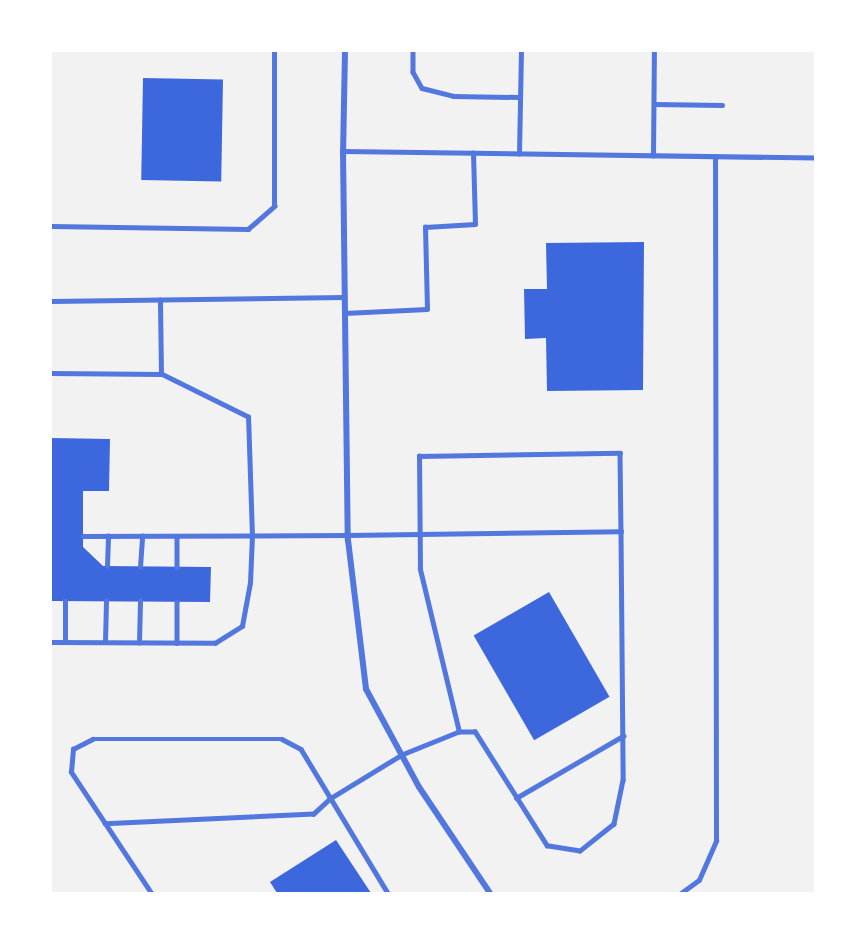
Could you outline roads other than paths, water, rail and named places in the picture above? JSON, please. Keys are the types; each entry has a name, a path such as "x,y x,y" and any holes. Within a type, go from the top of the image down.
{"street":[{"path":"345,51 344,313 348,536 366,689 419,787 490,893"}],"lane":[{"path":"51,226 248,229 274,206 274,51"},
{"path":"413,51 413,72 422,88 453,96 520,97"},
{"path":"519,154 521,51"},
{"path":"653,156 654,51"},
{"path":"654,104 722,105"},
{"path":"343,151 815,158"},
{"path":"344,313 427,309 424,227 475,224 473,153"},
{"path":"681,893 699,880 716,841 715,157"},
{"path":"51,301 344,297"},
{"path":"160,300 161,374"},
{"path":"51,373 161,374 248,417 252,536 250,583 242,626 215,643 51,642"},
{"path":"105,824 314,814 330,799 402,755 459,732 475,732 547,846 580,851 614,824 623,780 620,453 419,456 420,569 459,732"},
{"path":"83,536 348,536 621,531"},
{"path":"107,566 108,536"},
{"path":"140,567 142,536"},
{"path":"177,537 177,567"},
{"path":"65,601 65,642"},
{"path":"105,642 106,601"},
{"path":"139,643 140,602"},
{"path":"177,602 177,643"},
{"path":"516,798 623,736"},
{"path":"151,893 71,772 73,749 93,739 282,739 301,749 388,893"}]}
